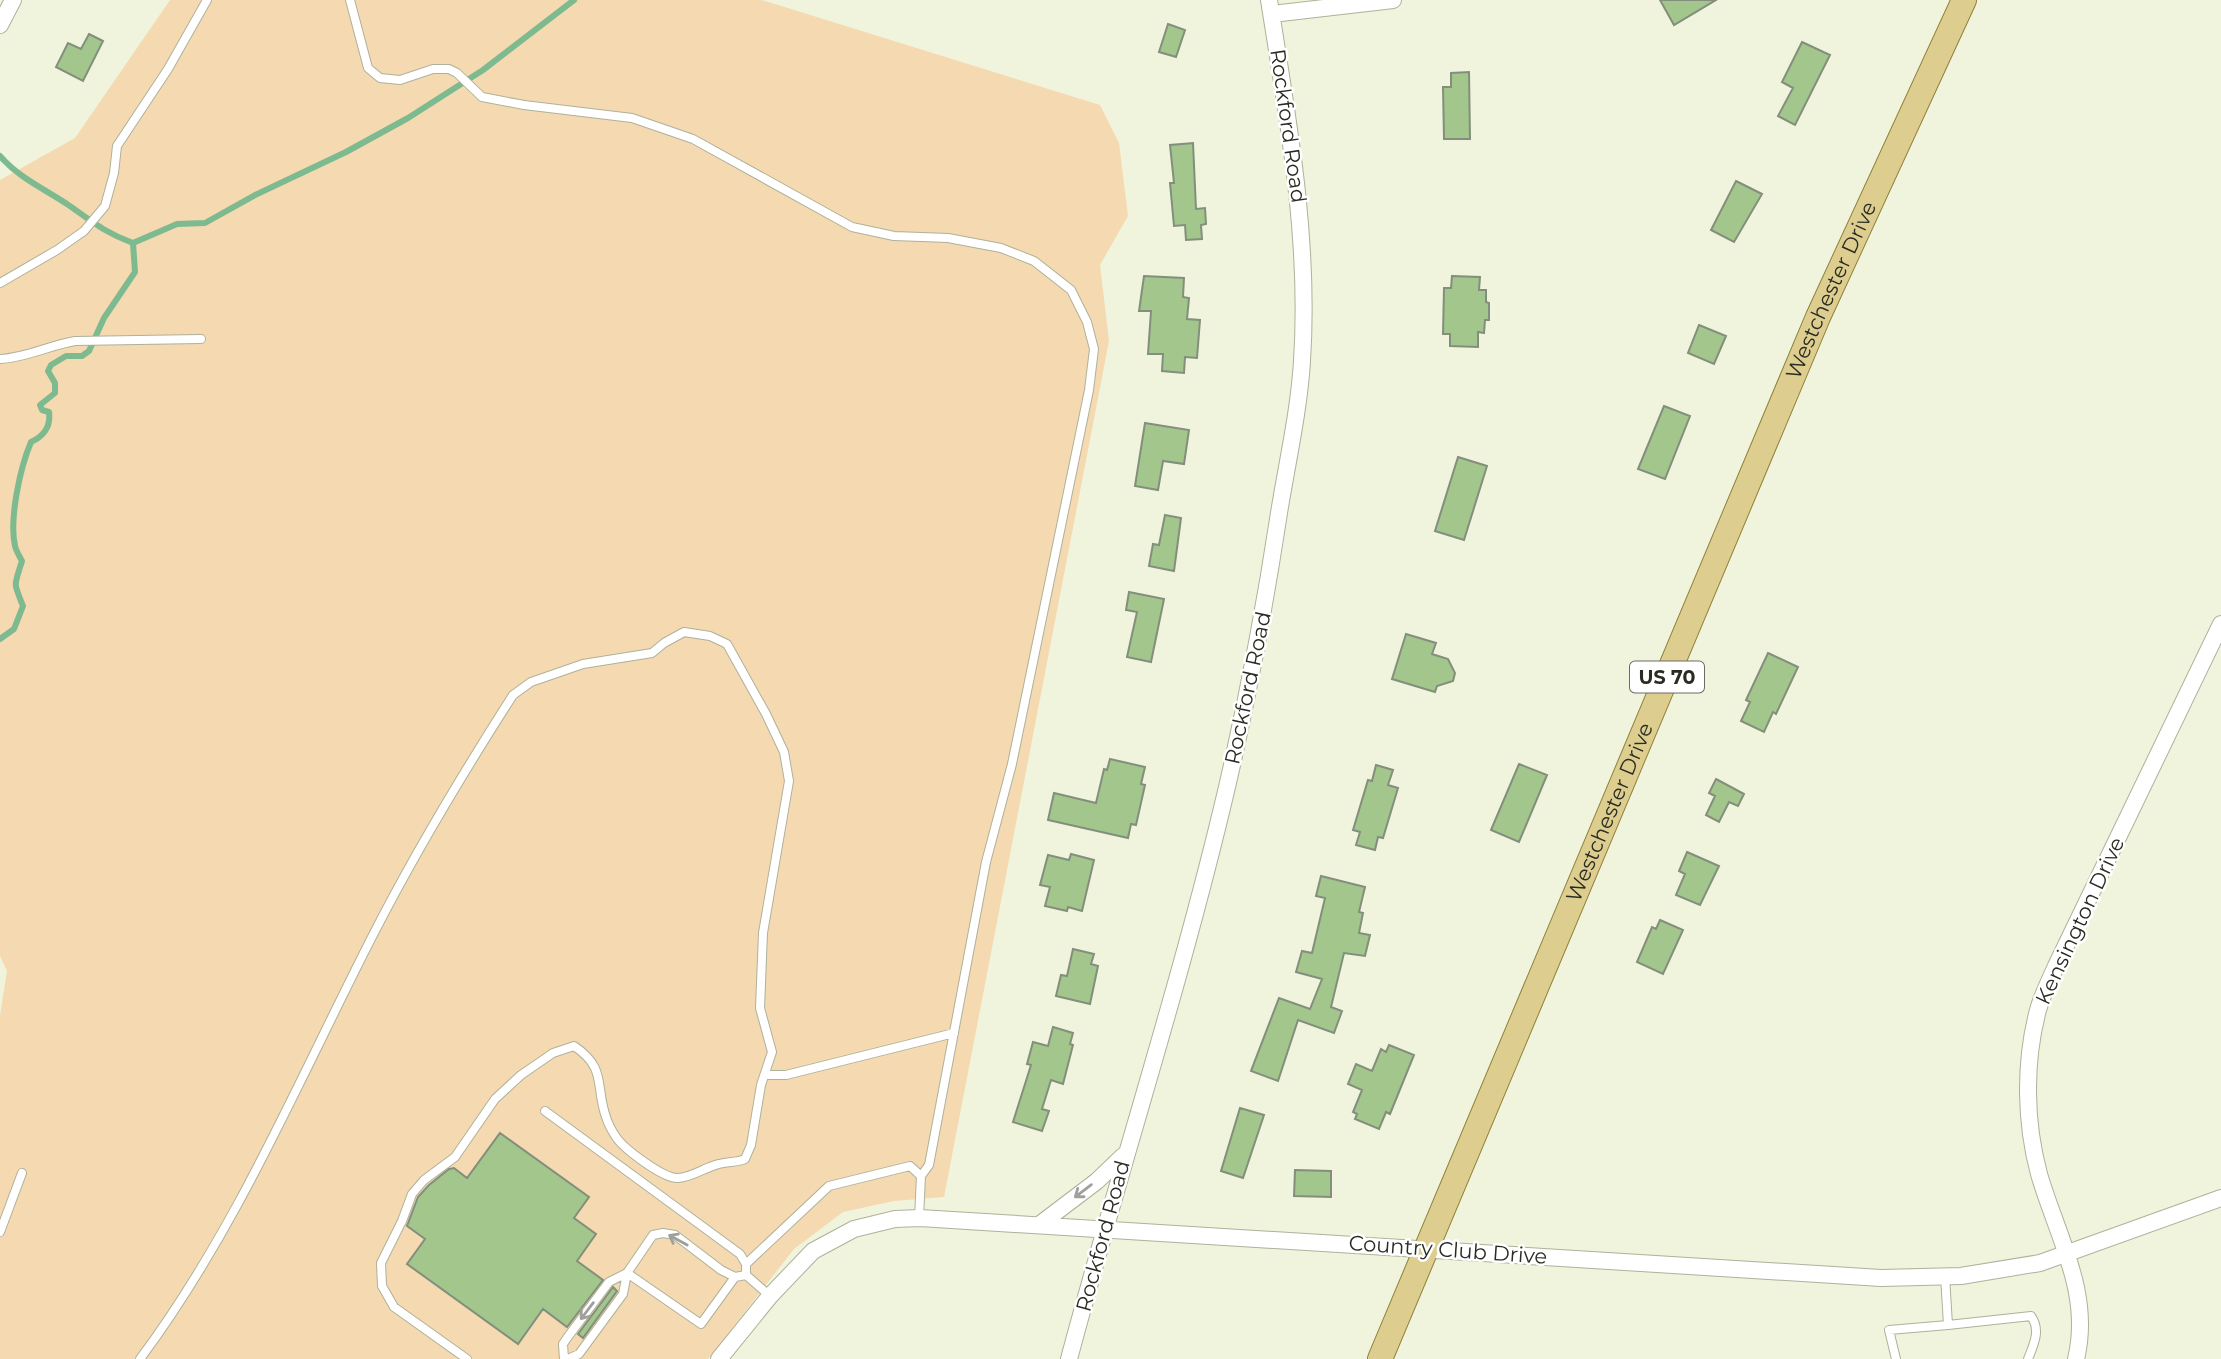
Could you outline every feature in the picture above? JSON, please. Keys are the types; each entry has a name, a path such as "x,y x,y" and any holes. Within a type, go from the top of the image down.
{"main road":[{"name":"Westchester Drive","path":"1380,1359 1818,317 1964,0"}],"street":[{"path":"0,25 13,0"},
{"path":"1270,7 1393,0"},
{"name":"Rockford Road","path":"1069,1359 1188,938 1227,787 1266,597 1302,363 1304,284 1300,204 1270,7"},
{"name":"Kensington Drive","path":"2076,1359 2081,1341 2078,1288 2039,1173 2030,1124 2029,1063 2038,1009 2056,965 2221,624"},
{"path":"1039,1224 1097,1181 1125,1154"},
{"name":"Country Club Drive","path":"719,1359 770,1296 813,1251 832,1238 854,1229 895,1219 1039,1224 1881,1278 1961,1276 2039,1263 2221,1198"}],"lane":[{"path":"0,283 57,250 84,231 100,213 109,198 117,146 168,69 208,0"},
{"path":"349,0 368,68 380,78 400,80 433,69 449,69 457,73 482,97 632,118 693,139 852,227 894,236 948,238 1000,248 1034,261 1071,290 1087,322 1094,349 1089,390 1012,764 986,862 929,1165 920,1176 919,1218"},
{"path":"0,359 12,359 56,344 75,341 201,339"},
{"path":"140,1359 177,1310 243,1193 425,837 513,695 531,682 583,664 652,653 684,632 710,636 727,644 766,714 779,743 789,780 763,933 760,1008 772,1052 751,1145 745,1159 733,1164 720,1163 696,1174 677,1178 661,1174 617,1139 606,1117 597,1072 588,1056 575,1046 553,1053 521,1075 495,1099 455,1157 424,1180 412,1194 402,1221 381,1262 382,1286 394,1307 467,1359"},
{"path":"765,1075 786,1075 954,1033"},
{"path":"545,1111 740,1254 746,1264 746,1275 770,1296"},
{"path":"746,1264 829,1186 910,1166 920,1176"},
{"path":"0,1233 22,1173"},
{"path":"627,1273 609,1282 563,1344 566,1359 579,1354 623,1294 627,1273 653,1235 675,1235 721,1270 735,1277 746,1275"},
{"path":"627,1273 701,1324 735,1277"},
{"path":"1945,1276 1948,1325"},
{"path":"1896,1359 1889,1330 2031,1315 2036,1322 2037,1334 2028,1359"}],"shaded area":[{"path":"170,0 762,0 1100,105 1119,143 1128,216 1100,265 1109,341 944,1197 894,1201 843,1212 794,1249 708,1359 0,1359 0,1015 7,971 0,956 0,180 75,138"}],"building":[{"path":"1660,0 1716,0 1674,25"},
{"path":"1168,24 1185,30 1176,57 1159,52"},
{"path":"89,34 103,41 83,81 56,67 68,43 81,49"},
{"path":"1802,42 1830,55 1795,125 1778,116 1793,88 1782,82"},
{"path":"1469,72 1470,139 1444,139 1443,87 1451,87 1451,73"},
{"path":"1193,143 1196,209 1205,208 1206,224 1201,225 1202,239 1186,240 1185,225 1174,226 1170,183 1174,183 1170,145"},
{"path":"1736,181 1762,194 1734,242 1711,230"},
{"path":"1144,276 1184,278 1183,297 1189,298 1187,319 1200,320 1197,358 1185,357 1184,373 1162,371 1163,354 1148,354 1151,311 1139,311"},
{"path":"1452,276 1480,277 1479,290 1486,290 1489,320 1485,320 1484,333 1478,332 1478,347 1450,346 1450,334 1443,334 1444,288 1451,288"},
{"path":"1699,325 1726,336 1714,364 1688,353"},
{"path":"1664,406 1690,416 1665,479 1638,469"},
{"path":"1145,423 1189,430 1184,464 1163,461 1158,490 1135,486"},
{"path":"1458,457 1487,466 1464,540 1435,531"},
{"path":"1165,515 1181,518 1174,571 1149,566 1153,544 1159,545"},
{"path":"1129,592 1164,599 1151,662 1127,657 1137,612 1126,610"},
{"path":"1406,634 1436,643 1432,654 1448,659 1455,673 1453,681 1437,686 1435,692 1392,679"},
{"path":"1768,653 1798,667 1776,714 1773,712 1764,732 1741,721 1750,702 1746,700"},
{"path":"1110,759 1145,767 1141,784 1145,785 1136,825 1131,824 1128,838 1048,820 1054,793 1096,803 1104,769 1107,770"},
{"path":"1519,764 1547,775 1519,842 1491,830"},
{"path":"1376,765 1393,770 1388,785 1398,788 1383,838 1378,837 1375,850 1356,845 1360,832 1353,830 1368,780 1372,781"},
{"path":"1716,779 1744,794 1738,806 1729,802 1719,822 1706,815 1715,796 1709,793"},
{"path":"1687,852 1719,866 1700,905 1676,895 1685,874 1679,871"},
{"path":"1071,854 1094,860 1082,911 1045,906 1050,887 1040,885 1048,855 1069,860"},
{"path":"1321,876 1365,887 1359,912 1363,913 1359,933 1370,935 1365,956 1344,953 1331,1007 1342,1011 1334,1033 1298,1020 1278,1081 1251,1071 1279,998 1310,1009 1322,979 1296,972 1302,951 1312,953 1325,898 1316,896"},
{"path":"1660,920 1683,930 1663,974 1637,962 1652,927 1656,929"},
{"path":"1073,949 1094,954 1091,964 1098,966 1090,1004 1056,996 1061,975 1067,976"},
{"path":"1053,1027 1073,1033 1070,1044 1073,1045 1063,1084 1051,1080 1042,1109 1049,1111 1042,1131 1013,1122 1031,1065 1027,1064 1033,1042 1048,1046"},
{"path":"1389,1045 1414,1055 1390,1114 1386,1112 1379,1129 1355,1119 1357,1114 1353,1112 1362,1090 1348,1084 1356,1064 1372,1071 1381,1049 1386,1052"},
{"path":"1240,1108 1264,1115 1243,1178 1221,1171"},
{"path":"500,1133 589,1197 574,1218 596,1234 577,1261 603,1280 567,1327 543,1309 518,1344 407,1264 425,1239 407,1226 418,1197 449,1169 454,1168 467,1178"},
{"path":"1295,1170 1331,1171 1331,1197 1294,1196"},
{"path":"613,1287 617,1291 583,1338 578,1334"}],"waterway":[{"path":"0,156 23,177 98,226 133,243 177,224 205,223 408,118 483,70 574,0"},
{"path":"0,639 14,629 23,606 16,584 22,561 15,546 13,522 23,465 31,442 40,437 48,427 49,412 42,410 40,405 55,393 55,383 48,371 51,365 66,356 82,356 89,351 104,318 135,272 133,243"}]}
